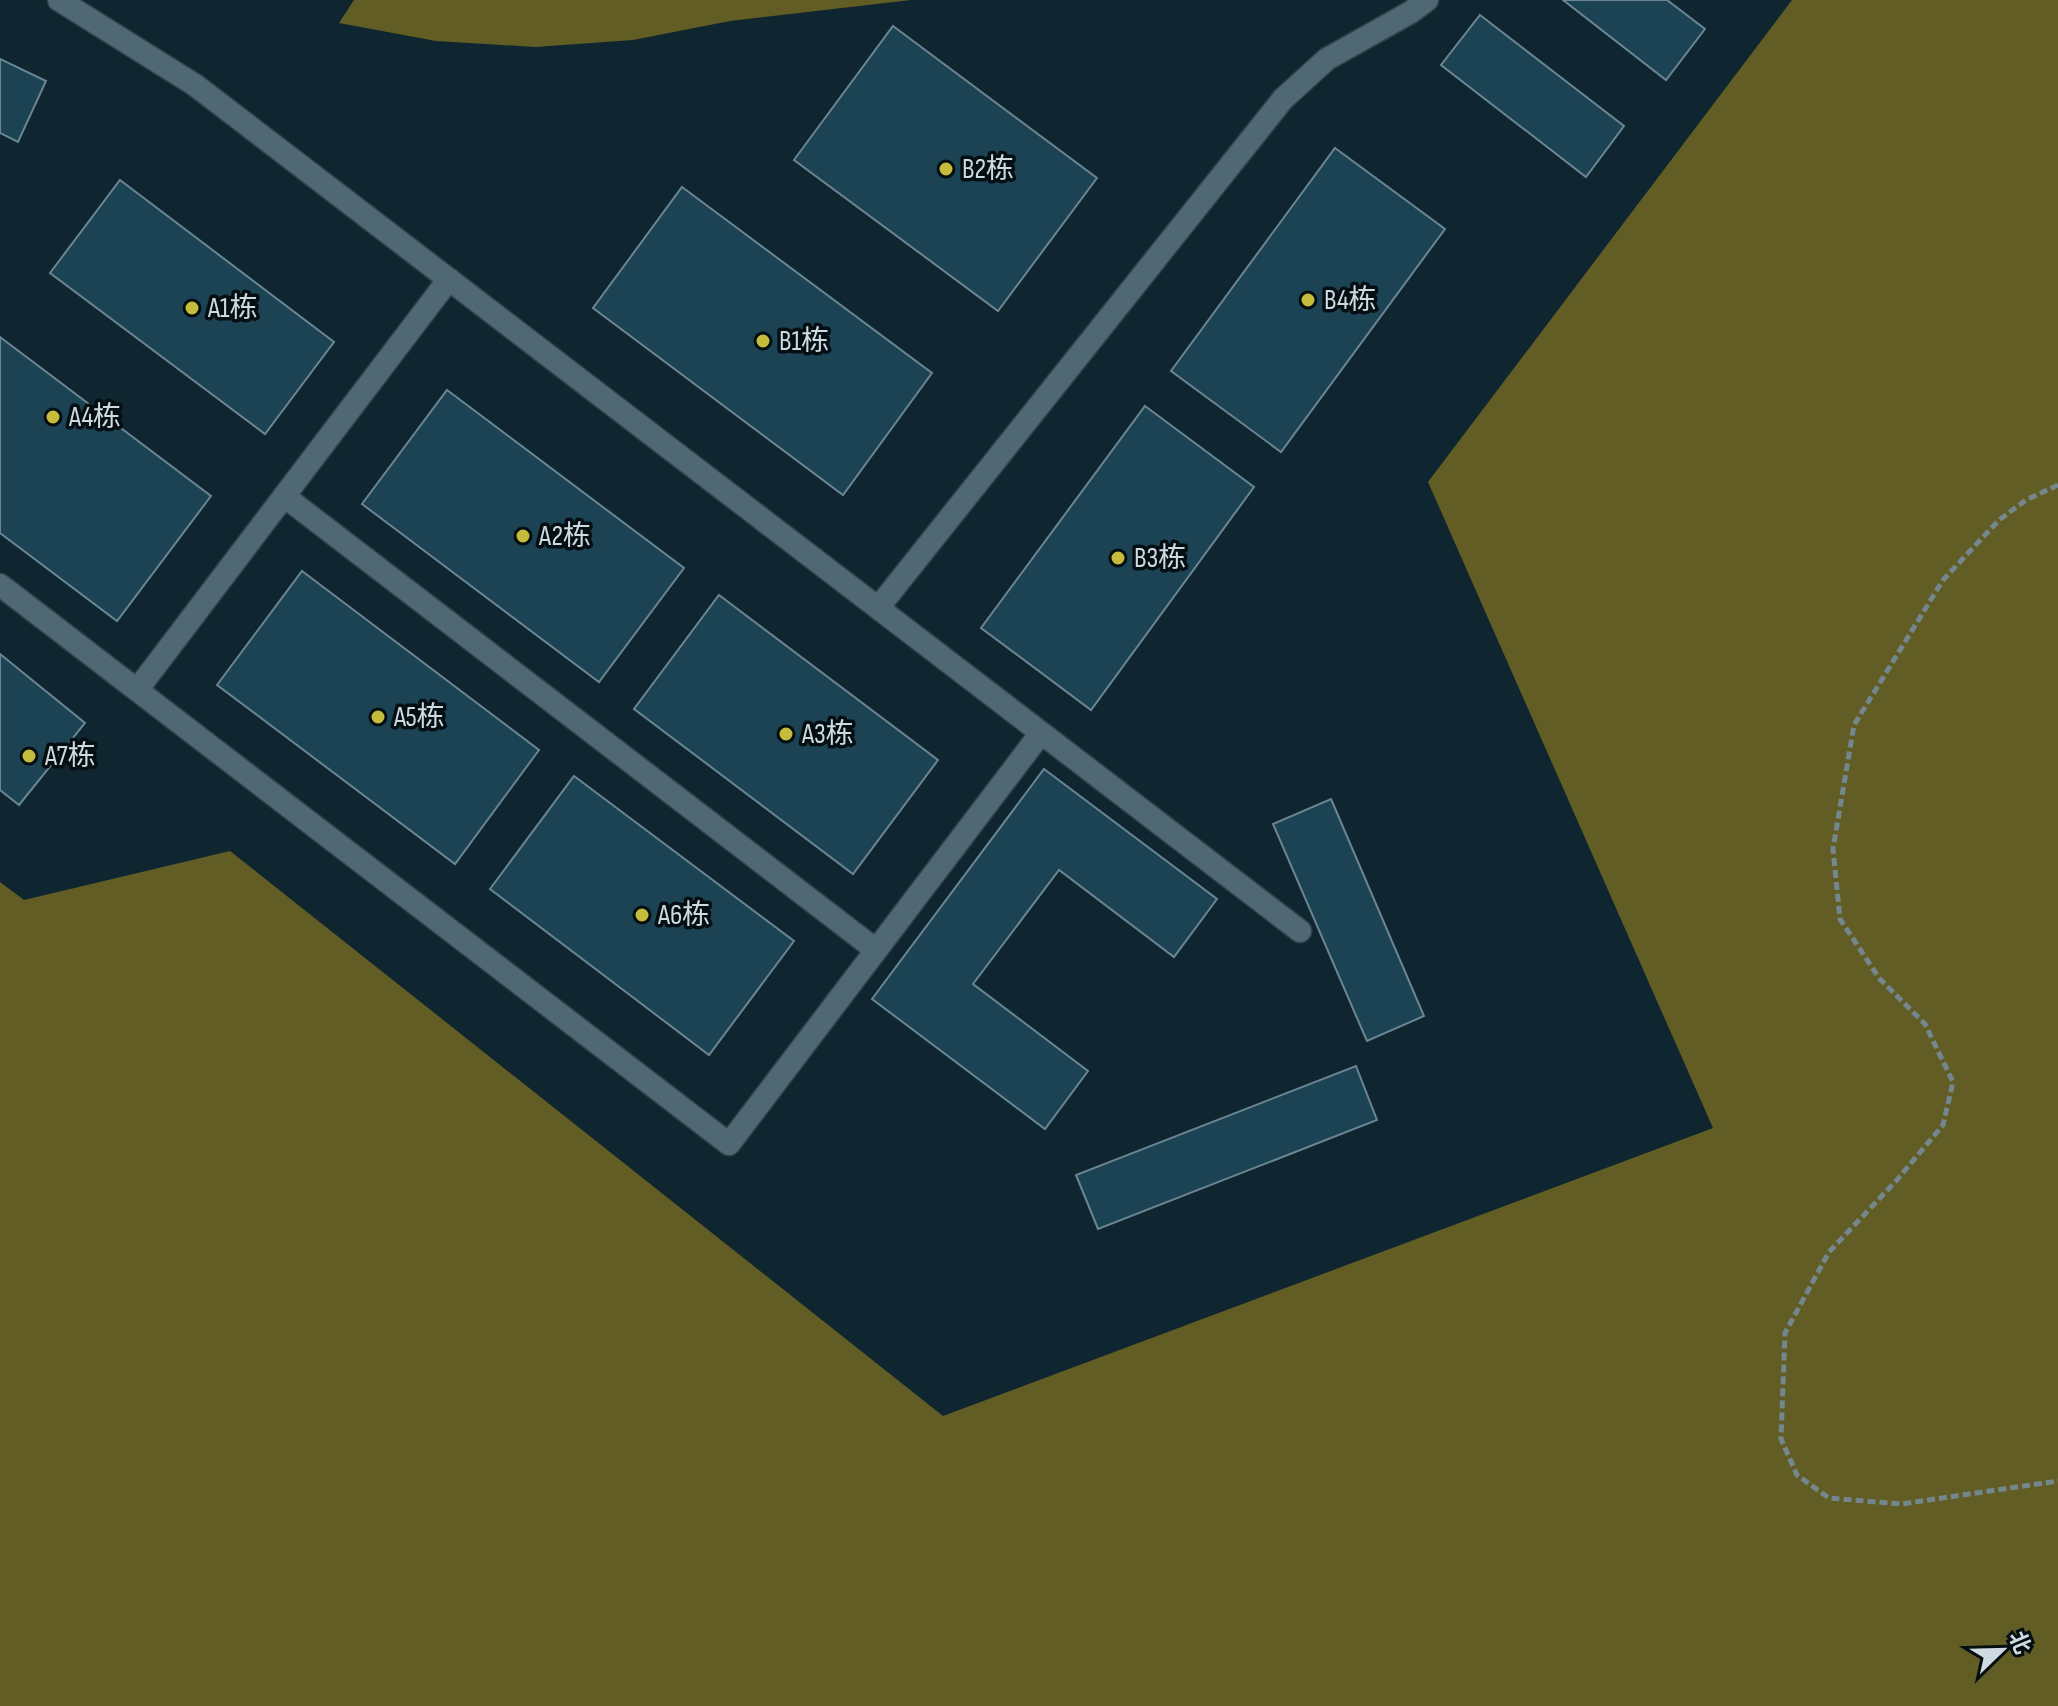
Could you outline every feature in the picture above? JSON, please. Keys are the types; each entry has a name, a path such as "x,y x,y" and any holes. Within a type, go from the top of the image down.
{"street":[{"path":"59,0 195,85 1300,931"},
{"path":"878,608 1283,99 1327,59 1427,0"},
{"path":"137,690 449,279"},
{"path":"284,496 876,950"},
{"path":"0,585 729,1144 1041,733"}],"path":[{"path":"2058,485 2026,500 1999,520 1943,580 1854,725 1833,849 1840,919 1879,978 1925,1024 1953,1082 1943,1125 1896,1181 1829,1252 1785,1333 1781,1439 1797,1475 1829,1498 1901,1504 2058,1481"}],"shaded area":[{"path":"354,0 911,0 730,21 633,40 535,47 436,41 339,23"},
{"path":"1792,0 2058,0 2058,1706 0,1706 0,882 24,900 230,851 943,1416 1713,1128 1428,482"}],"building":[{"path":"1563,0 1667,0 1705,29 1666,80"},
{"path":"1480,15 1624,126 1586,177 1441,65"},
{"name":"B2栋","path":"893,26 1097,178 998,311 794,160"},
{"path":"0,59 46,81 18,142 0,133"},
{"name":"B4栋","path":"1335,148 1445,229 1281,452 1171,371"},
{"name":"A1栋","path":"120,180 334,342 265,434 50,273"},
{"name":"B1栋","path":"682,187 932,373 843,495 593,308"},
{"name":"A4栋","path":"0,337 211,496 117,621 0,533"},
{"name":"A2栋","path":"447,390 684,568 599,682 362,504"},
{"name":"B3栋","path":"1145,406 1254,487 1091,710 981,628"},
{"name":"A5栋","path":"302,571 539,750 455,864 217,685"},
{"name":"A3栋","path":"719,595 938,760 853,874 634,709"},
{"name":"A7栋","path":"0,654 85,723 19,805 0,790"},
{"path":"1044,769 1217,899 1174,957 1059,870 973,984 1088,1071 1045,1129 872,999"},
{"name":"A6栋","path":"574,776 794,941 709,1055 490,889"},
{"path":"1331,799 1424,1016 1367,1041 1273,824"},
{"path":"1356,1066 1377,1120 1098,1229 1076,1175"}],"place":[{"name":"B2栋","path":"946,169"},
{"name":"B4栋","path":"1308,300"},
{"name":"A1栋","path":"192,308"},
{"name":"B1栋","path":"763,341"},
{"name":"A4栋","path":"53,417"},
{"name":"A2栋","path":"523,536"},
{"name":"B3栋","path":"1118,558"},
{"name":"A5栋","path":"378,717"},
{"name":"A3栋","path":"786,734"},
{"name":"A7栋","path":"29,756"},
{"name":"A6栋","path":"642,915"}]}
